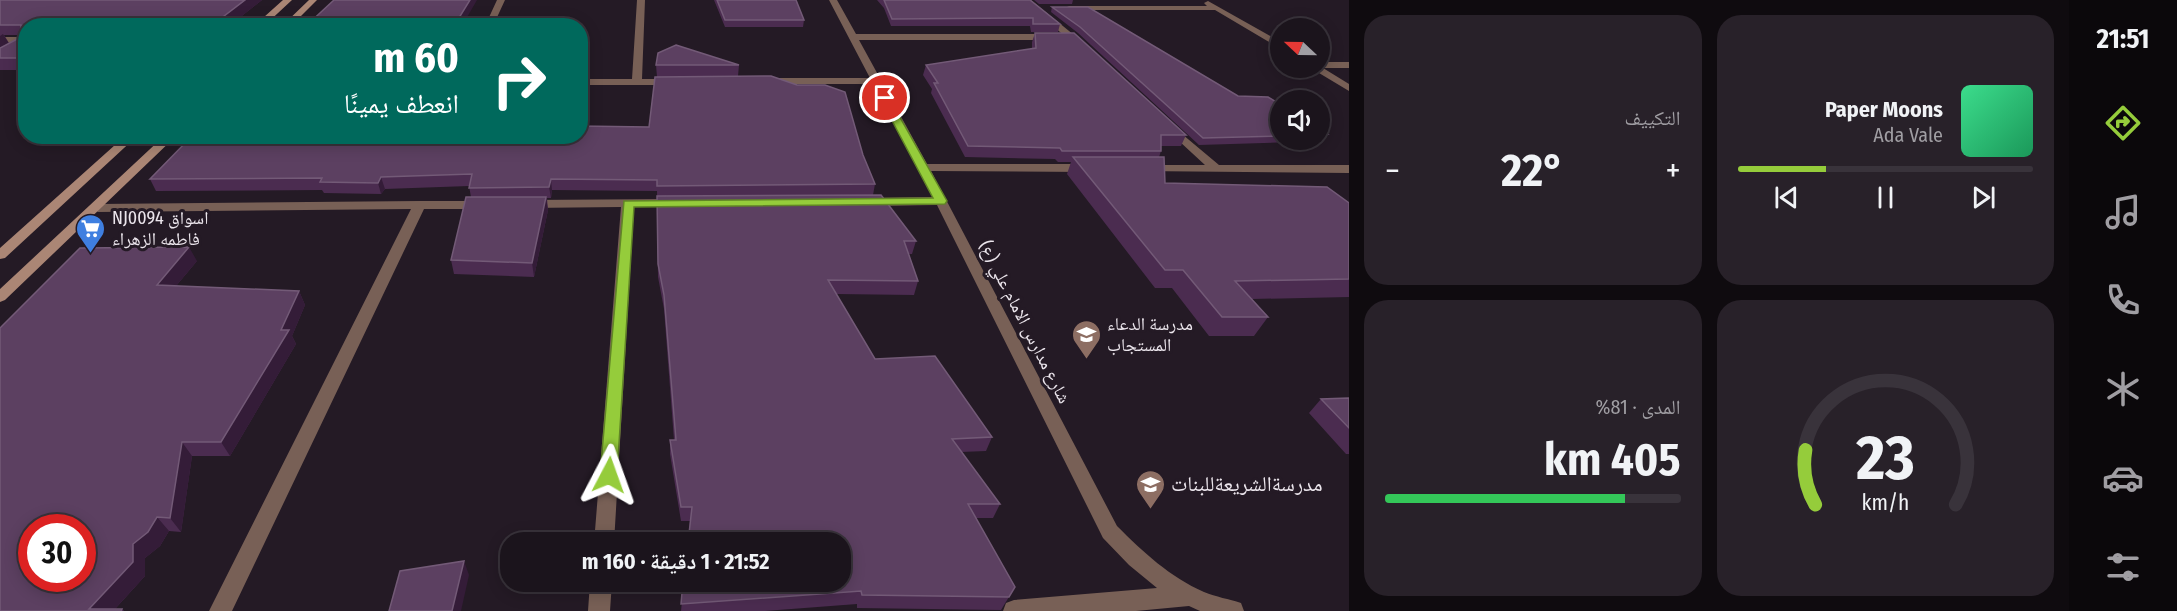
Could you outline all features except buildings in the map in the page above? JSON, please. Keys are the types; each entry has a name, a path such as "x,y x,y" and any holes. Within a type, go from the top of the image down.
{"street":[{"path":"267,18 288,0"},
{"path":"295,18 314,0"},
{"path":"493,18 501,0"},
{"path":"637,82 641,0"},
{"name":"شارع مدارس الامام علي (ع)","path":"833,0 941,201 1110,532 1131,555 1157,577 1188,596 1233,611"},
{"path":"1026,0 1073,37 1089,53"},
{"path":"1203,0 1270,40"},
{"path":"1036,8 1048,8"},
{"path":"1060,8 1216,8"},
{"path":"853,37 1073,37"},
{"path":"0,40 18,41"},
{"path":"9,52 18,46"},
{"path":"1330,66 1349,65"},
{"path":"1330,75 1349,88"},
{"path":"588,82 684,81"},
{"path":"756,81 875,81"},
{"path":"1165,123 1216,169"},
{"path":"0,255 123,144"},
{"path":"0,297 98,208 163,144"},
{"path":"922,167 1098,168"},
{"path":"1133,169 1349,169"},
{"path":"848,202 941,201"},
{"path":"98,208 686,203"},
{"path":"605,532 628,204"},
{"path":"220,611 420,205"},
{"path":"599,611 600,592"},
{"path":"1014,611 1188,596"}],"place":[{"name":"NJ0094 اسواق فاطمه الزهراء","path":"91,254"},
{"name":"مدرسة الدعاء المستجاب","path":"1086,360"},
{"name":"مدرسةالشريعةللبنات","path":"1150,510"}],"route":[{"path":"609,475 628,204 941,201 885,98"}]}
